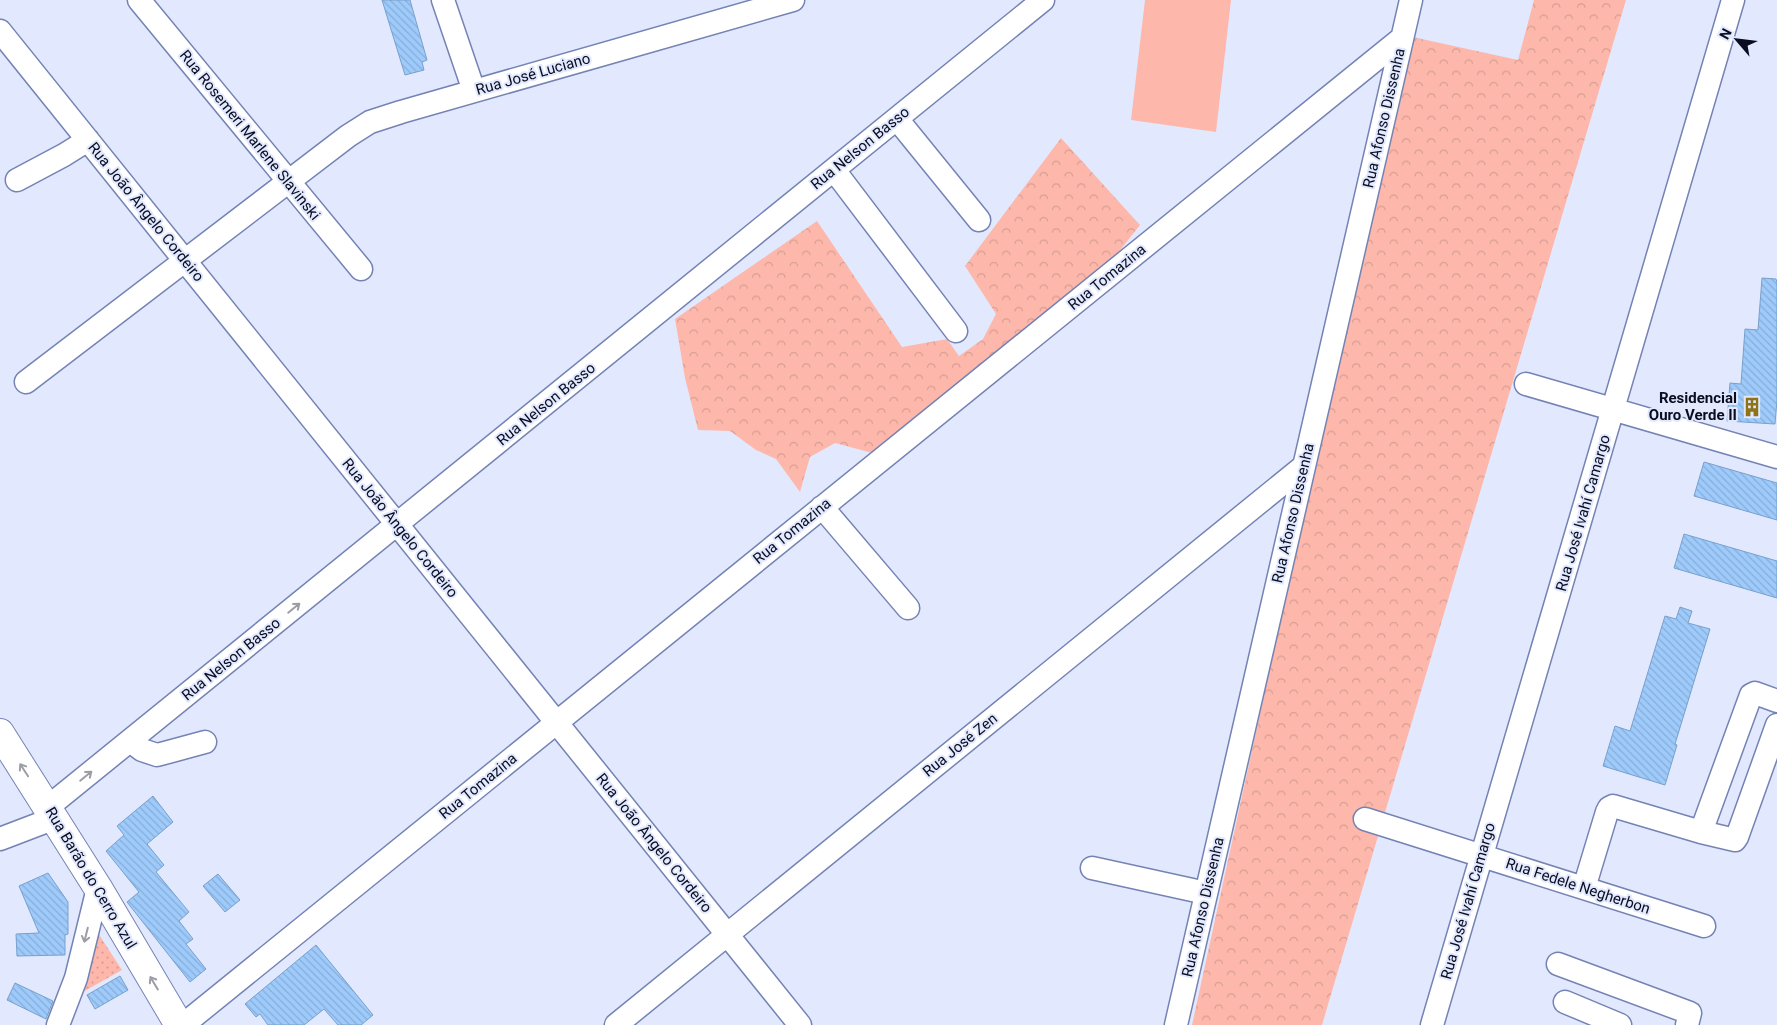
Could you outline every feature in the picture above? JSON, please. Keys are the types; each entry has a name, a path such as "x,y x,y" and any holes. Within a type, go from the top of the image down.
{"main road":[{"name":"Rua Barão do Cerro Azul","path":"0,733 98,888 179,1025"}],"street":[{"name":"Rua Rosemeri Marlene Slavinski","path":"139,0 361,269"},
{"path":"443,0 474,91"},
{"name":"Rua José Luciano","path":"26,382 288,181 370,122 794,0"},
{"name":"Rua Nelson Basso","path":"0,839 52,813 130,741 1043,0"},
{"name":"Rua Afonso Dissenha","path":"1176,1025 1411,0"},
{"name":"Rua José Ivahí Camargo","path":"1432,1025 1734,0"},
{"name":"Rua João Ângelo Cordeiro","path":"0,30 800,1025"},
{"name":"Rua Tomazina","path":"183,1025 1402,38"},
{"path":"896,119 979,220"},
{"path":"16,180 88,140"},
{"path":"834,170 956,331"},
{"path":"1526,384 1777,457"},
{"name":"Rua José Zen","path":"616,1025 1304,466"},
{"path":"822,507 908,608"},
{"path":"1701,832 1752,695 1754,693 1777,701"},
{"path":"1584,888 1609,808 1613,806 1701,832 1734,840 1738,837 1777,725"},
{"path":"130,741 142,750 157,755 205,742"},
{"name":"Rua Fedele Negherbon","path":"1365,819 1704,926"},
{"path":"1092,868 1206,894"},
{"path":"58,1025 76,978 98,888"},
{"path":"1558,964 1690,1013 1687,1025"},
{"path":"1565,1002 1620,1025"}],"green space":[{"path":"1145,0 1231,0 1216,132 1131,120"},
{"path":"1534,0 1626,0 1322,1025 1192,1025 1408,36 1518,60"},
{"path":"1061,138 1140,225 1102,273 876,454 835,443 810,457 800,492 776,459 756,450 730,431 698,430 685,378 675,319 817,221 902,347 947,339 959,356 983,339 996,314 965,266"},
{"path":"96,930 122,970 83,992"}],"building":[{"path":"382,0 410,0 427,60 422,62 424,70 405,75"},
{"path":"1762,278 1776,279 1777,282 1777,400 1775,424 1727,421 1730,383 1741,384 1745,329 1758,330"},
{"path":"1704,462 1777,483 1777,520 1694,496"},
{"path":"1684,534 1777,561 1777,598 1674,568"},
{"path":"1680,607 1692,611 1688,623 1710,629 1675,744 1677,745 1665,785 1603,766 1615,726 1630,731 1665,616 1676,619"},
{"path":"153,796 173,822 147,844 164,865 156,872 189,912 179,921 193,939 186,944 206,969 190,982 127,902 139,892 106,851 124,835 117,826"},
{"path":"48,873 68,902 68,934 65,935 65,955 17,956 16,934 39,933 19,886"},
{"path":"218,874 240,900 225,912 203,886"},
{"path":"316,945 373,1015 361,1025 338,1025 324,1009 304,1025 268,1025 260,1014 256,1017 245,1004"},
{"path":"120,976 128,990 95,1009 87,995"},
{"path":"15,983 53,1001 46,1019 7,1000"}],"place":[{"name":"Residencial Ouro Verde II","path":"1752,407"}]}
